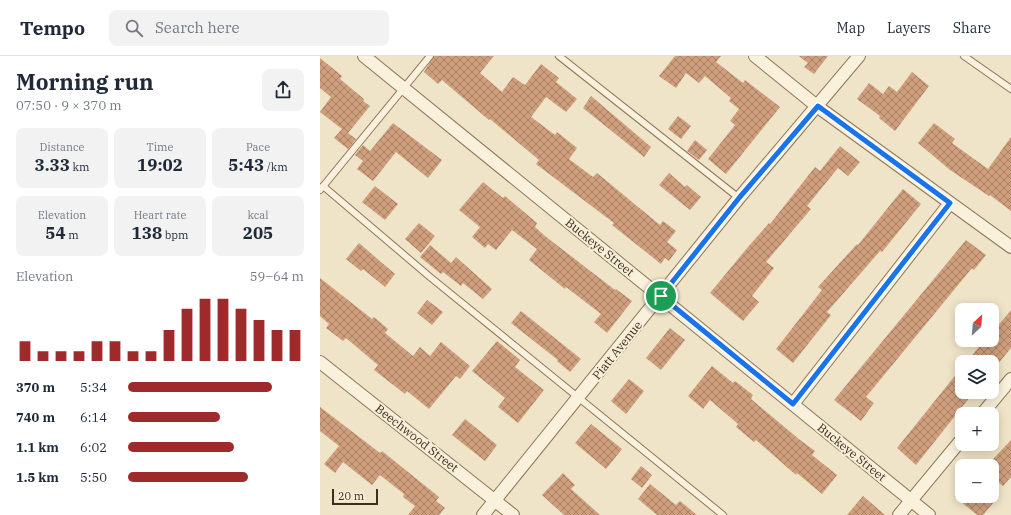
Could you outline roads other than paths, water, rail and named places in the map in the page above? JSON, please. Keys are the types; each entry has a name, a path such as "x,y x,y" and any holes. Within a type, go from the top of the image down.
{"street":[{"name":"Buckeye Street","path":"364,56 929,515"},
{"path":"755,56 818,106 1011,248"},
{"name":"Piatt Avenue","path":"483,515 739,198 859,56"},
{"path":"793,404 950,203"},
{"name":"Beechwood Street","path":"320,362 513,515"},
{"path":"988,407 1011,379"},
{"path":"899,515 955,447"}],"lane":[{"path":"430,56 321,188 723,515"},
{"path":"559,56 739,198"},
{"path":"964,56 1011,88"}]}
